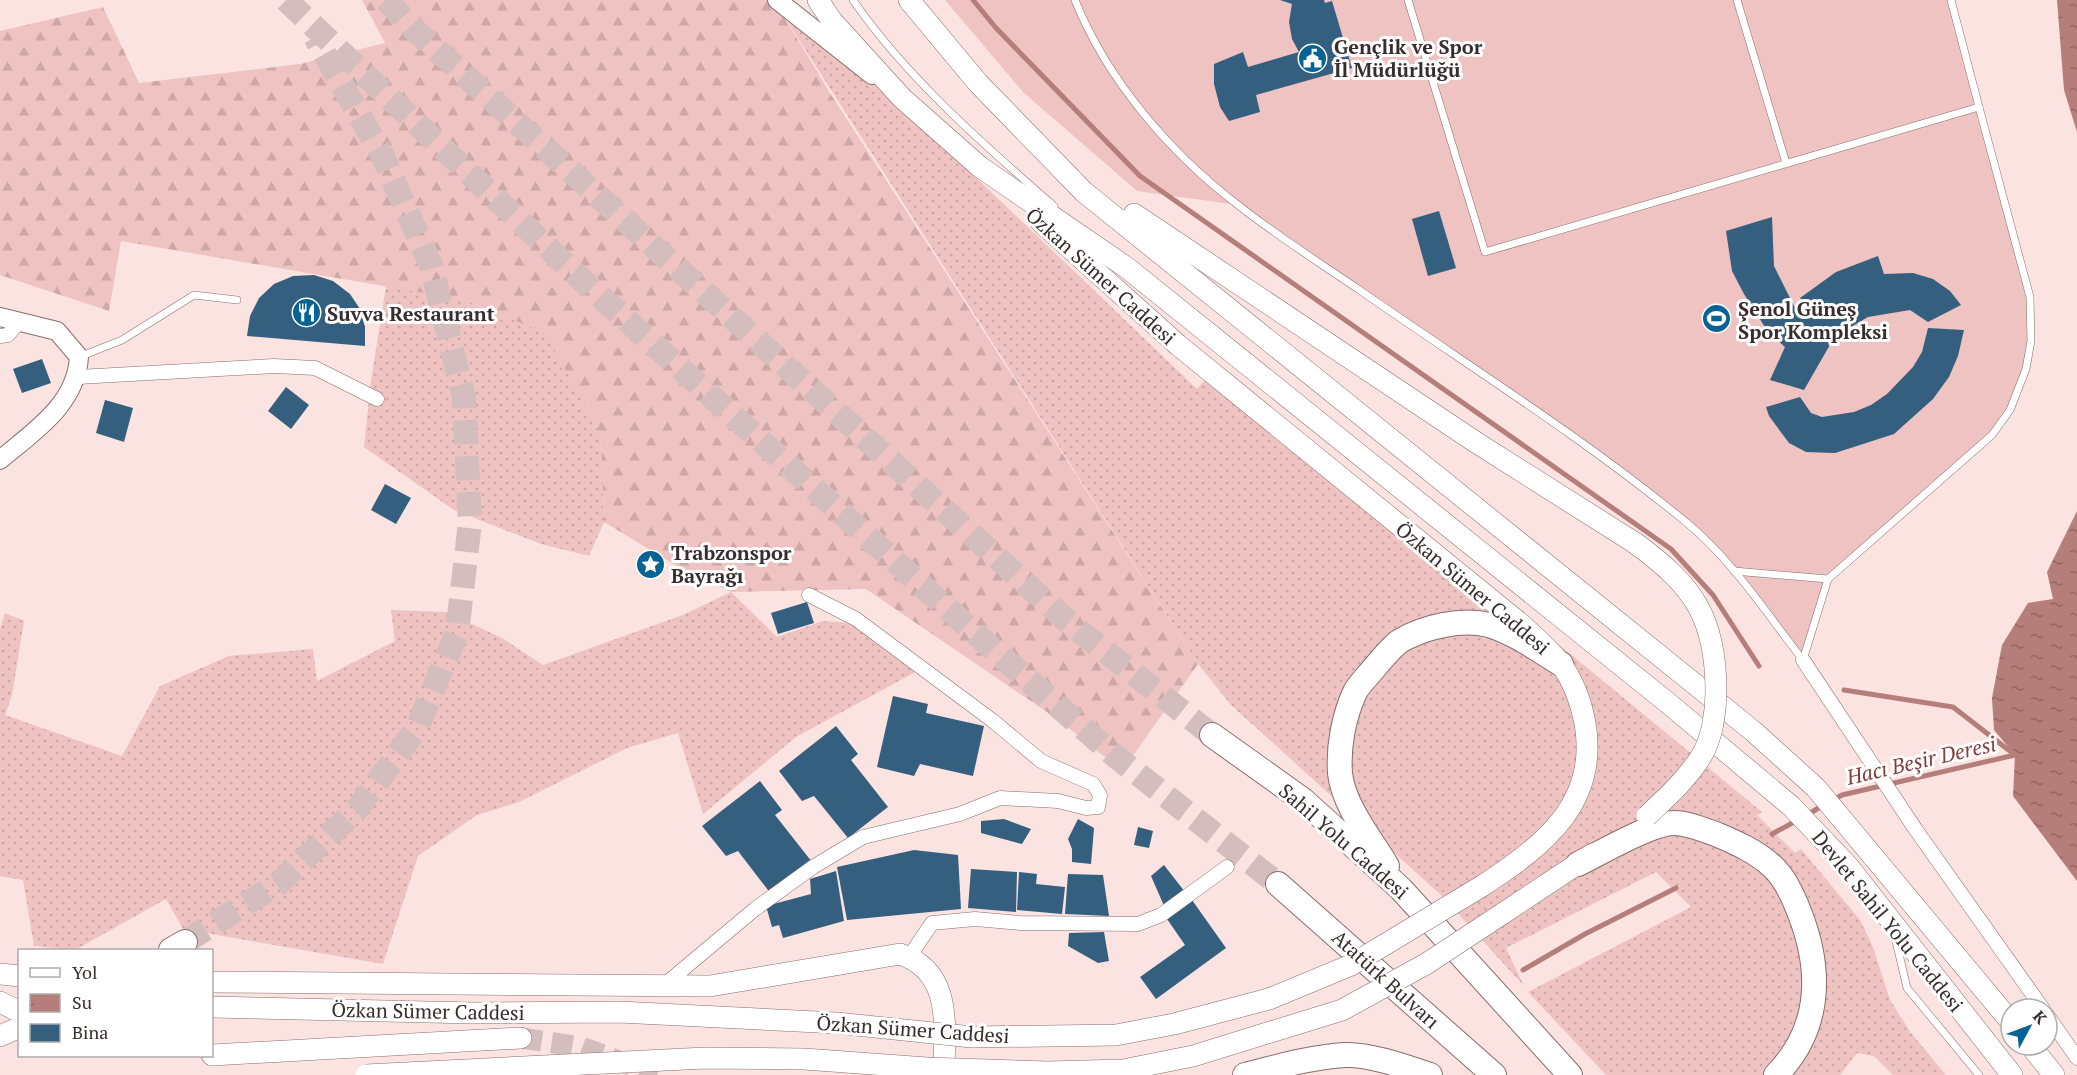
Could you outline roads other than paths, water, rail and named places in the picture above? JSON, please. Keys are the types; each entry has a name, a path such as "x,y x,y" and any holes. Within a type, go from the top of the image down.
{"highway":[{"path":"1401,889 1361,823 1340,774 1344,722 1356,690 1399,642 1428,629 1458,623 1487,625 1519,638 1561,664"},
{"name":"Sahil Yolu Caddesi","path":"1212,735 1303,800 1401,889 1570,1074"},
{"path":"1578,864 1633,836 1672,823 1700,828 1741,844 1774,867 1792,893 1808,933 1815,965 1814,1000 1791,1060 1776,1075"},
{"name":"Atatürk Bulvarı","path":"1278,884 1409,997 1494,1075"},
{"path":"1245,1075 1297,1062 1346,1055 1403,1065 1430,1075"},
{"path":"475,1069 510,1075"}],"main road":[{"path":"777,0 902,98"},
{"name":"Özkan Sümer Caddesi","path":"213,1007 472,1013 620,1012 837,1023 972,1037 1116,1035 1174,1024 1279,995 1351,965 1521,860 1548,837 1570,809 1586,775 1587,735 1580,699 1561,664 1522,625 1178,345 902,98 832,21 818,0"},
{"name":"Özkan Sümer Caddesi","path":"909,0 978,83 1084,192 1753,730 1779,754"},
{"name":"Özkan Sümer Caddesi","path":"366,1075 705,1058 804,1059 927,1068 1047,1072 1124,1070 1192,1056 1342,1010 1426,964 1647,816 1682,782 1703,753 1714,718 1716,657 1707,625 1693,598 1670,569 1635,543 1477,443 1152,229 1055,150 978,83"},
{"name":"Özkan Sümer Caddesi","path":"980,168 1126,267 1755,774"},
{"path":"0,317 57,331 79,357 78,377 55,414 0,460"},
{"name":"Devlet Sahil Yolu Caddesi","path":"1779,754 1816,788 1872,852 1999,1007"},
{"name":"Devlet Sahil Yolu Caddesi","path":"1755,774 1791,806 1848,866 2012,1075"},
{"path":"213,982 710,986 852,960 900,954 925,965 944,1001 944,1075"},
{"path":"0,974 18,976"},
{"path":"0,1002 18,1011"},
{"path":"0,1036 18,1028"},
{"path":"213,1055 304,1048 521,1038"},
{"path":"2040,1057 2054,1075"}],"street":[{"path":"0,336 8,335 19,322"},
{"path":"78,377 274,366 315,368 377,399"},
{"path":"663,986 755,909 813,867 863,837 960,814 1000,798 1058,801 1086,808 1098,807 1101,795 1093,784 1041,761 993,721 856,619 809,595"},
{"path":"1803,660 1916,830 2034,997"},
{"path":"909,957 932,923 975,919 1020,923 1138,924 1161,915 1227,867"},
{"path":"2059,1032 2077,1058"}],"lane":[{"path":"853,0 927,87 984,144 1126,267"},
{"path":"1075,0 1086,28 1132,99 1185,159 1238,206 1610,464 1689,524 1734,572 1803,660"},
{"path":"1408,0 1485,252 1979,107"},
{"path":"1737,0 1786,163"},
{"path":"1803,660 1828,579 1992,435 2010,410 2026,369 2031,341 2030,297 1951,0"},
{"path":"79,357 122,340 194,295 237,300"},
{"path":"1734,572 1828,579"},
{"path":"1890,920 1907,988 1979,1075"}],"water":[{"path":"2057,0 2077,0 2077,132 2064,90"},
{"path":"2077,511 2077,881 2013,796 2015,755 1994,730 1992,698 2002,645 2028,603 2053,599 2047,572"}],"waterway":[{"path":"973,0 996,28 1140,176 1671,549 1713,595 1759,666"},
{"path":"1844,690 1953,707 2015,755"},
{"name":"Hacı Beşir Deresi","path":"1833,800 1842,795 2015,755"},
{"name":"Hacı Beşir Deresi","path":"1807,815 1825,804"},
{"name":"Hacı Beşir Deresi","path":"1772,834 1796,821"},
{"name":"Hacı Beşir Deresi","path":"1523,970 1585,934 1676,888"}],"tunnel":[{"path":"286,0 582,280 978,636 1115,756 1278,884"},
{"path":"386,0 417,32 1068,622 1212,735"},
{"path":"185,942 279,883 358,808 417,728 457,633 470,523 464,398 431,265 382,155 315,37"},
{"path":"521,1038 581,1047 657,1075"}],"place":[{"name":"Gençlik ve Spor İl Müdürlüğü","path":"1313,58"},
{"name":"Suvva Restaurant","path":"306,313"},
{"name":"Şenol Güneş Spor Kompleksi","path":"1717,319"},
{"name":"Trabzonspor Bayrağı","path":"650,564"}]}
